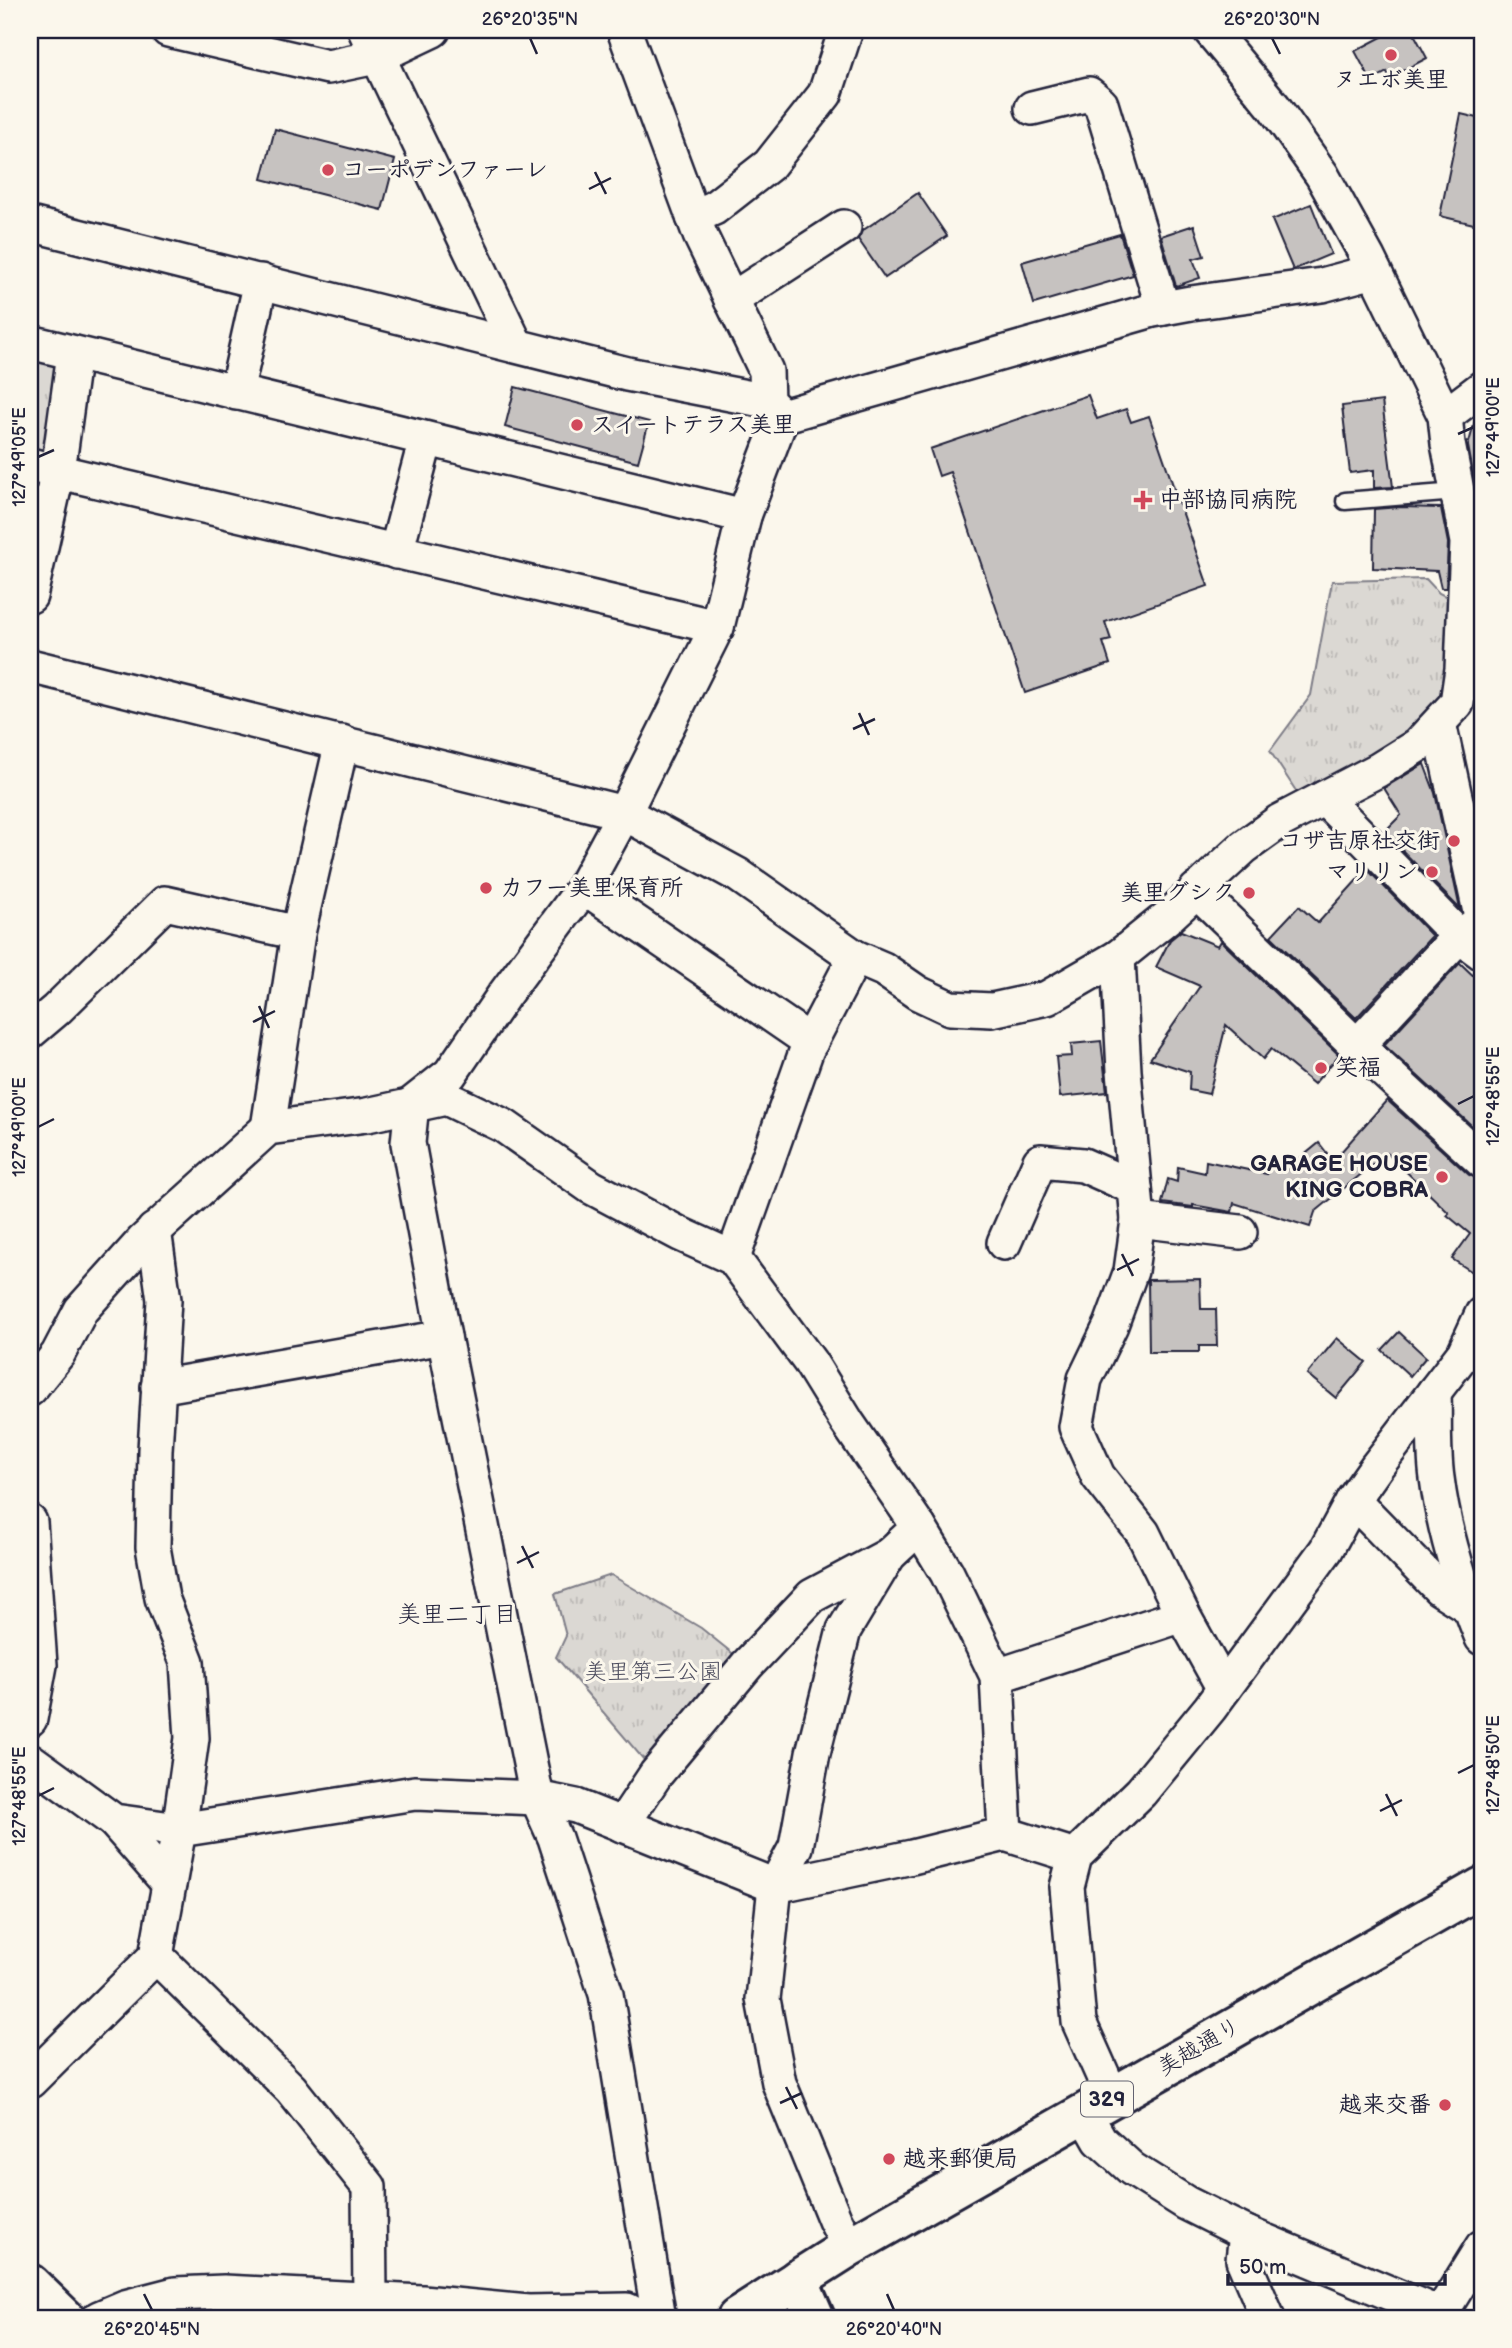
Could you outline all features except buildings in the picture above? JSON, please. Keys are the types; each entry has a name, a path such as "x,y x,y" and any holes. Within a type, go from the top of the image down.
{"main road":[{"name":"美越通り","path":"737,2318 849,2247 1482,1886"},
{"path":"798,2279 815,2318"},
{"path":"30,2284 65,2318"}],"street":[{"path":"168,30 328,67 370,43 433,30"},
{"path":"624,30 693,217 765,371 774,408 717,627 584,887 504,995 450,1074 412,1104 408,1143 444,1337 537,1798 555,1838 606,1994 659,2318"},
{"path":"693,217 713,208 769,165 825,94 846,30"},
{"path":"30,666 624,813 738,875 855,957 950,1008 992,1010 1047,999 1118,957 1280,821 1378,771 1418,745 1457,703 1472,668 1467,542 1445,416 1374,271 1322,175 1274,107 1210,30"},
{"path":"370,43 516,345"},
{"path":"1032,108 1089,94 1101,104 1163,308"},
{"path":"30,224 626,374 774,408 1163,308 1322,285 1374,271"},
{"path":"731,300 844,227"},
{"path":"236,393 261,281"},
{"path":"30,342 744,516"},
{"path":"30,596 44,468 74,353"},
{"path":"1445,416 1482,388"},
{"path":"396,552 426,439"},
{"path":"44,468 717,627"},
{"path":"1357,1046 1471,945 1482,921 1439,723"},
{"path":"268,1128 298,933 342,743"},
{"path":"1324,798 1471,945"},
{"path":"584,887 811,1042"},
{"path":"1196,890 1357,1046 1482,1161"},
{"path":"30,1032 57,1010 165,903 298,933"},
{"path":"733,1258 811,1042 855,957"},
{"path":"1118,957 1124,1071 1137,1204 1131,1271 1111,1325 1085,1379 1076,1427 1098,1476 1143,1533 1183,1615 1224,1689"},
{"path":"30,1390 58,1354 81,1310 154,1230 268,1128 367,1115 446,1098 504,1126 592,1187 680,1234 733,1258 810,1362 847,1422 919,1527 947,1573 997,1676 1005,1834"},
{"path":"1004,1243 1040,1161 1083,1166 1137,1204 1240,1232"},
{"path":"35,2062 156,1956 179,1830 192,1738 187,1662 162,1598 153,1547 158,1387 164,1300 154,1230"},
{"path":"1482,1314 1464,1353 1353,1500 1326,1550 1224,1689 1141,1792 1075,1856 1067,1887 1079,2022 1098,2104 1100,2140 1132,2169 1186,2203 1246,2233 1443,2317 1482,2247"},
{"path":"158,1387 444,1337"},
{"path":"1434,1392 1436,1475 1448,1539 1478,1623"},
{"path":"1353,1500 1439,1588 1478,1623"},
{"path":"30,1522 40,1665 30,1719"},
{"path":"622,1825 656,1774 747,1665 812,1597 889,1555 919,1527"},
{"path":"849,2247 835,2220 779,2082 763,1999 775,1886 796,1847 813,1754 844,1630 889,1555"},
{"path":"997,1676 1183,1615"},
{"path":"30,1760 114,1821 169,1884"},
{"path":"114,1821 179,1830 415,1793 537,1798 576,1806 775,1886 1005,1834 1075,1856"},
{"path":"156,1956 291,2089 369,2187 370,2298"},
{"path":"1246,2233 1244,2260 1268,2318"},
{"path":"99,2318 125,2306 175,2294 224,2292 370,2298 526,2315 627,2310 642,2318"}],"lane":[{"path":"1345,502 1457,492"}],"green space":[{"path":"30,342 74,353 58,471 30,465"},
{"path":"1426,579 1439,593 1453,600 1447,693 1403,738 1298,794 1270,751 1311,695 1332,581"},
{"name":"美里第三公園","path":"611,1575 701,1628 747,1665 656,1774 556,1657 566,1636 555,1594"}],"place":[{"name":"ヌエボ美里","path":"1391,55"},
{"name":"コーポデンファーレ","path":"328,170"},
{"name":"スイートテラス美里","path":"577,425"},
{"name":"中部協同病院","path":"1143,500"},
{"name":"コザ吉原社交街","path":"1454,841"},
{"name":"マリリン","path":"1432,872"},
{"name":"カフー美里保育所","path":"486,888"},
{"name":"美里グシク","path":"1249,893"},
{"name":"笑福","path":"1321,1068"},
{"name":"GARAGE HOUSE KING COBRA","path":"1442,1177"},
{"name":"越来交番","path":"1445,2105"},
{"name":"越来郵便局","path":"889,2159"}],"district":[{"name":"美里二丁目","path":"457,1614"}]}
